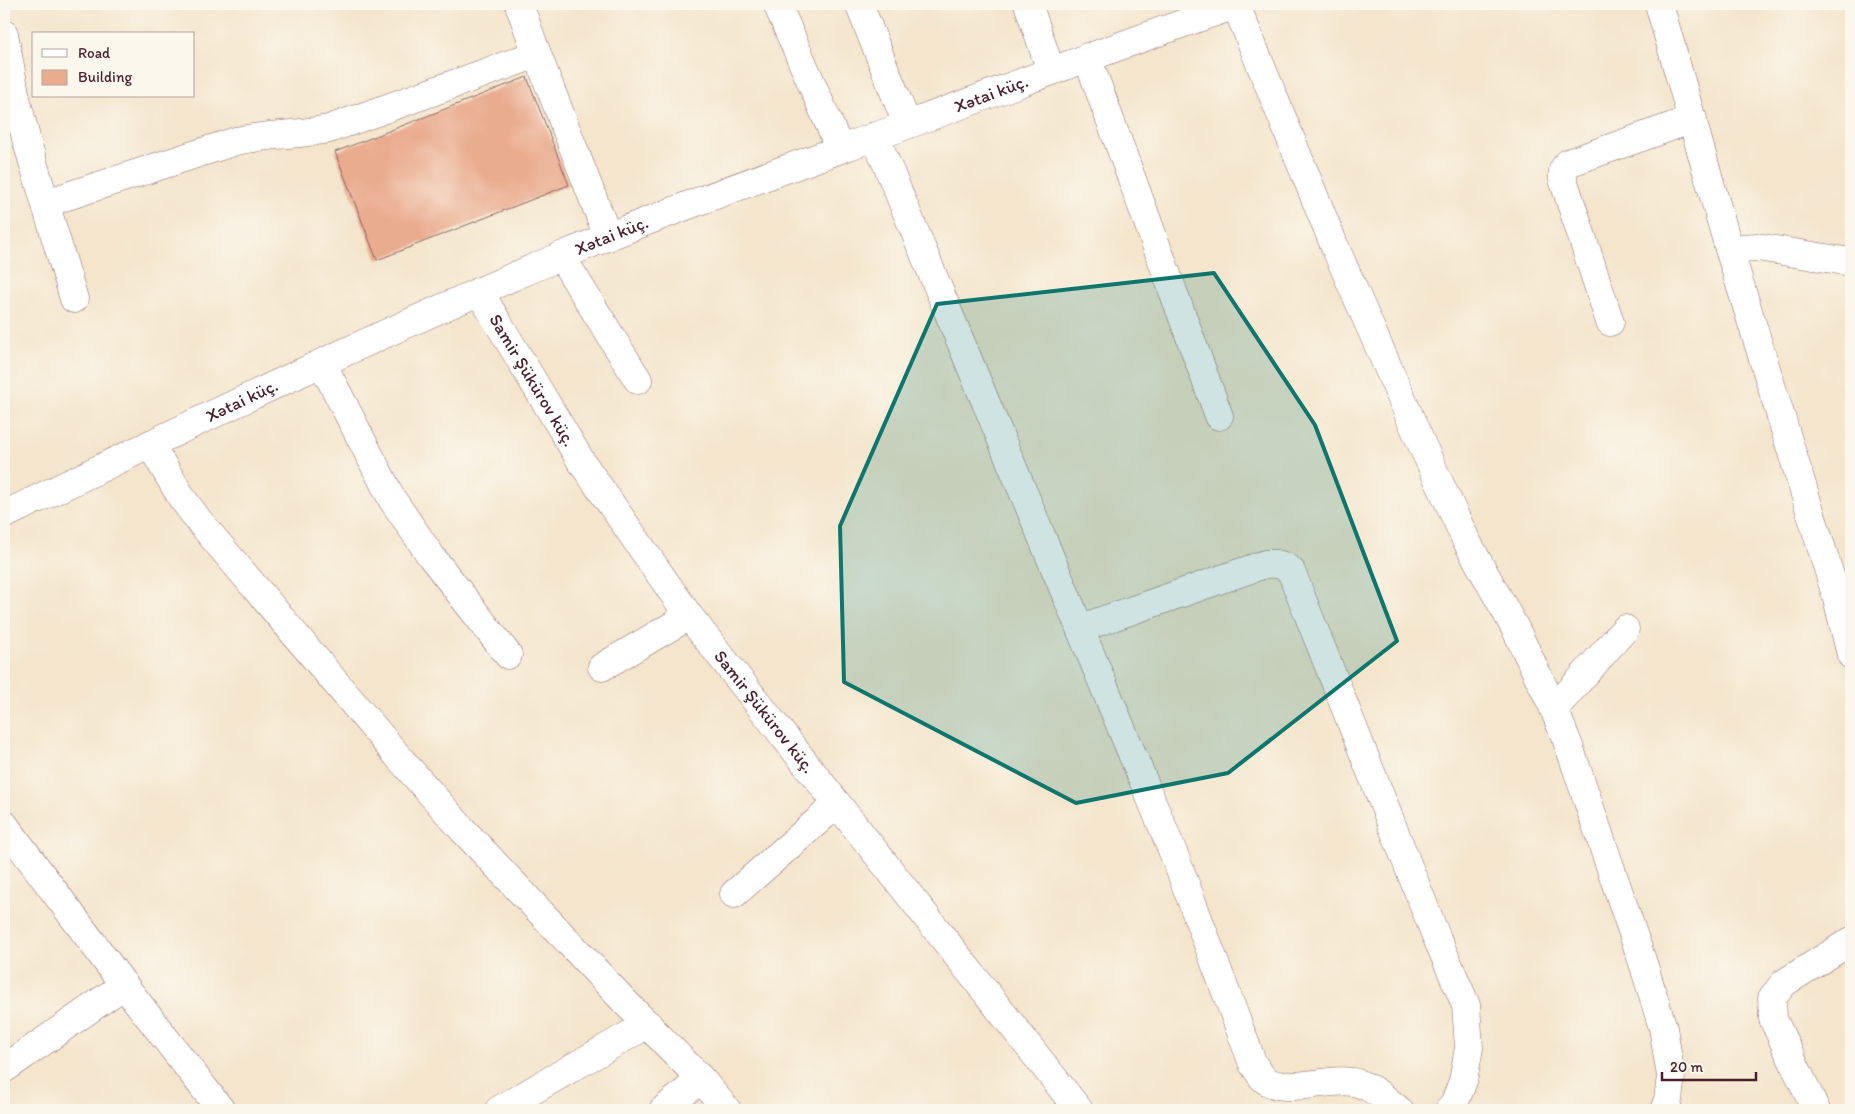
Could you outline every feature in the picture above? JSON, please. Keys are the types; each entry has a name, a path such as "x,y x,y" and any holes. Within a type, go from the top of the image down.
{"street":[{"path":"519,4 608,237"},
{"path":"777,4 840,149"},
{"path":"858,4 907,124"},
{"path":"1028,4 1051,70"},
{"path":"1238,4 1331,238 1422,445 1466,540 1515,628 1554,709 1573,755 1663,1028 1671,1076 1668,1100 1664,1110"},
{"name":"Xətai küç.","path":"4,515 322,363 479,291 561,256 1051,70 1238,4"},
{"path":"1658,4 1729,249 1838,598 1851,655"},
{"path":"4,34 16,98 74,299"},
{"path":"46,203 236,140 260,135 306,133 329,129 537,54"},
{"path":"1087,57 1219,416"},
{"path":"1610,322 1563,179 1563,170 1568,163 1692,119"},
{"path":"875,136 1175,857 1253,1064 1263,1079 1280,1086 1340,1081 1356,1082 1374,1091 1399,1110"},
{"path":"1729,249 1757,247 1851,262"},
{"path":"561,256 638,380"},
{"name":"Samir Şükürov küç.","path":"479,291 580,461 690,616 1079,1110"},
{"path":"322,363 392,499 431,556 508,655"},
{"path":"150,444 182,498 199,521 408,768 462,830 648,1024 727,1110"},
{"path":"1081,628 1265,564 1273,563 1284,566 1291,571 1436,936 1466,1005 1469,1048 1463,1081 1453,1107 1449,1110"},
{"path":"602,667 690,616"},
{"path":"1554,709 1625,629"},
{"path":"734,894 837,804"},
{"path":"4,824 124,986 220,1110"},
{"path":"1816,1110 1773,1019 1772,998 1784,983 1851,942"},
{"path":"4,1069 124,986"},
{"path":"499,1110 648,1024"},
{"path":"663,1110 700,1079"}],"highlighted area":[{"path":"1214,273 1315,425 1397,641 1228,773 1076,803 844,682 840,526 937,304"}],"building":[{"path":"527,77 569,185 377,260 335,152"}]}
